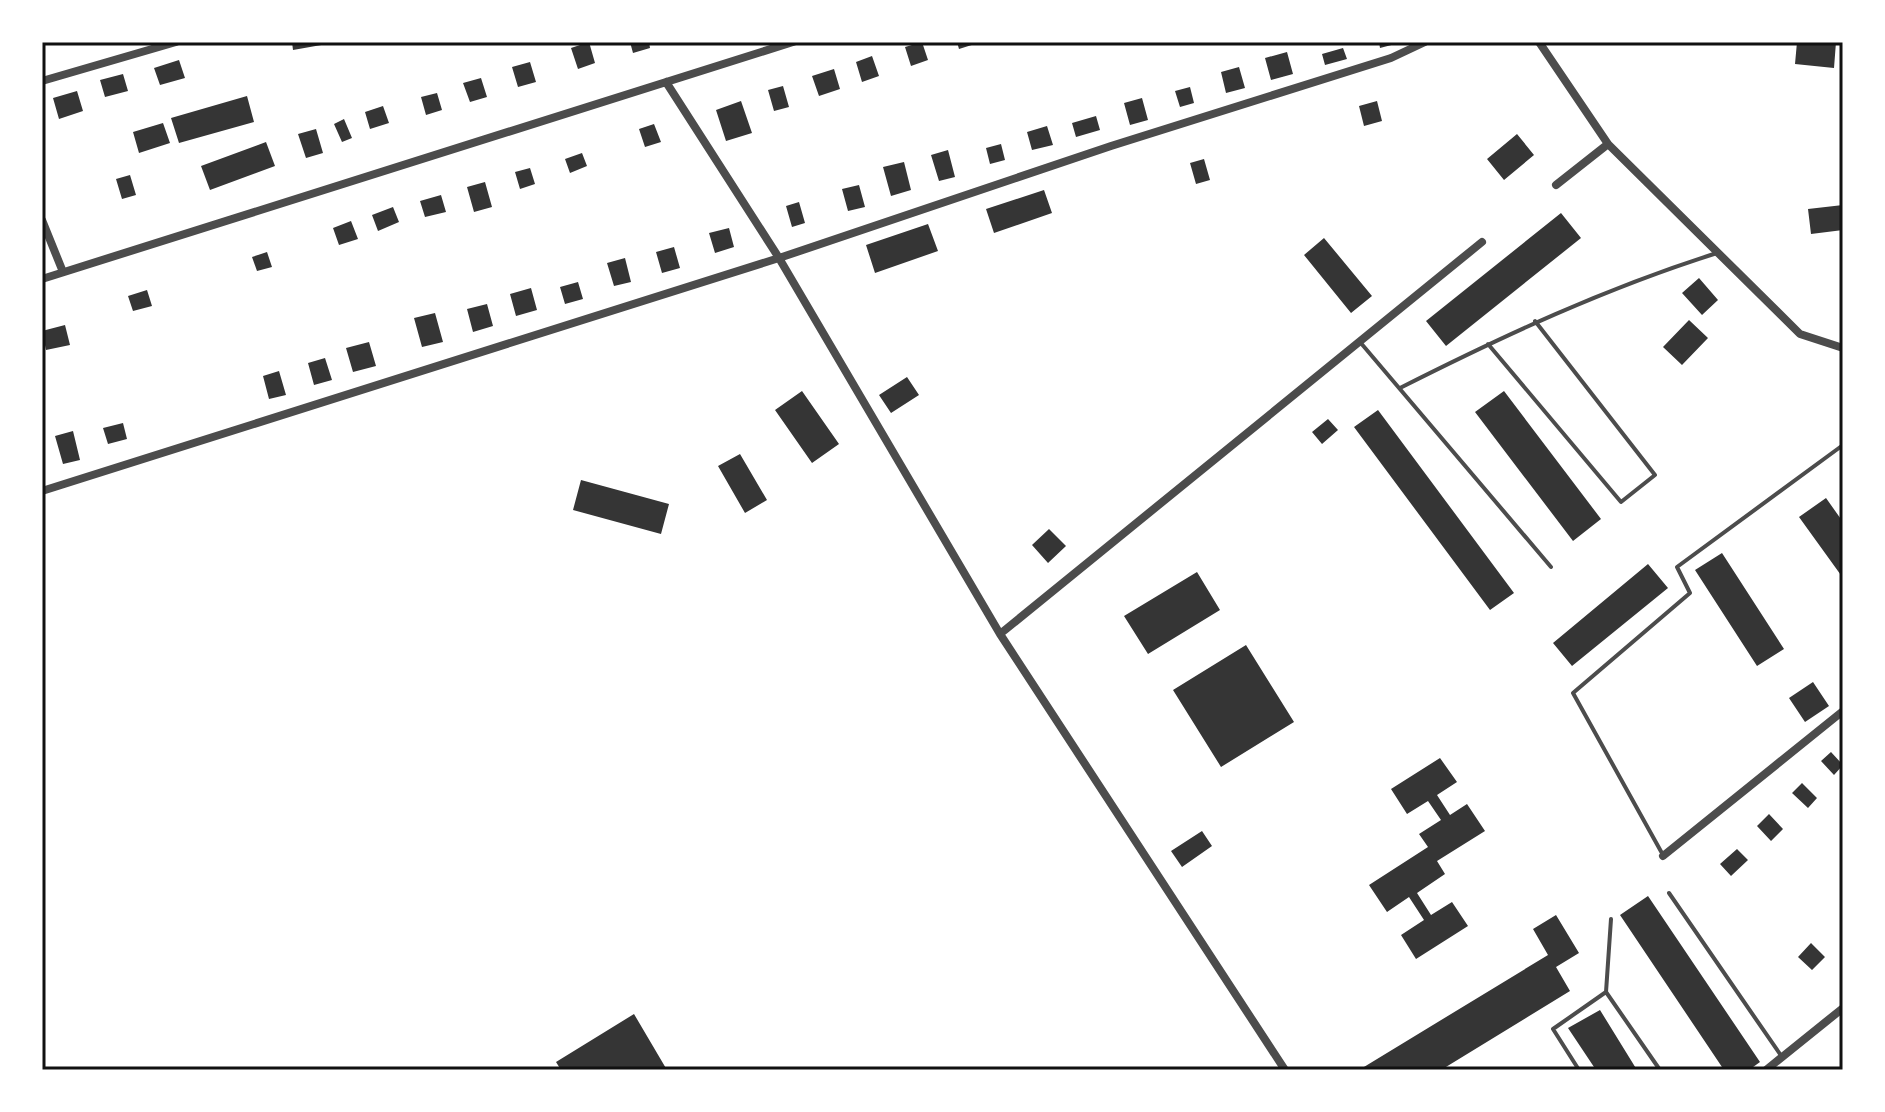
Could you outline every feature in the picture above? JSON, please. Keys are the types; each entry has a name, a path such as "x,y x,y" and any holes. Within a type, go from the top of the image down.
{"street":[{"path":"42,81 176,42"},
{"path":"42,279 793,42"},
{"path":"42,491 779,258 1111,146 1391,58 1425,42"},
{"path":"1539,42 1608,144 1800,334 1843,348"},
{"path":"666,82 779,258 1000,634 1285,1070"},
{"path":"1556,185 1608,144"},
{"path":"42,220 63,272"},
{"path":"1000,634 1482,242"},
{"path":"1663,856 1843,711"},
{"path":"1766,1070 1843,1008"}],"lane":[{"path":"1400,388 1535,321 1653,273 1718,253"},
{"path":"1488,344 1621,502 1655,475 1535,321"},
{"path":"1360,342 1551,567"},
{"path":"1663,856 1573,693 1690,593 1677,567 1843,445"},
{"path":"1669,893 1782,1057"},
{"path":"1611,919 1606,992 1660,1070"},
{"path":"1579,1070 1553,1029 1606,992"}],"building":[{"path":"292,42 326,42 327,44 293,50"},
{"path":"589,42 595,63 578,69 571,48"},
{"path":"630,42 649,42 650,48 633,53"},
{"path":"922,42 928,60 911,66 905,47"},
{"path":"957,42 978,42 978,43 959,49"},
{"path":"1379,42 1398,42 1399,43 1380,48"},
{"path":"1797,42 1836,42 1834,68 1795,64"},
{"path":"1343,48 1347,59 1325,65 1322,54"},
{"path":"1287,52 1293,74 1271,80 1265,58"},
{"path":"872,56 879,76 862,82 856,62"},
{"path":"179,60 185,78 160,85 154,68"},
{"path":"530,62 536,82 518,87 512,67"},
{"path":"1239,67 1245,88 1226,93 1221,72"},
{"path":"834,69 840,89 819,96 812,76"},
{"path":"123,74 128,91 105,97 100,80"},
{"path":"481,78 487,97 470,102 463,83"},
{"path":"783,86 789,107 774,111 768,90"},
{"path":"1190,87 1194,103 1180,107 1175,91"},
{"path":"77,91 83,111 59,119 53,98"},
{"path":"437,93 442,110 426,115 421,97"},
{"path":"247,96 254,122 179,143 171,118"},
{"path":"1142,98 1148,120 1130,125 1124,103"},
{"path":"741,101 752,133 726,141 716,110"},
{"path":"1377,101 1382,121 1364,126 1359,106"},
{"path":"383,106 389,123 370,129 365,112"},
{"path":"1096,116 1100,130 1076,137 1072,123"},
{"path":"344,119 352,138 342,142 334,124"},
{"path":"163,123 170,143 139,153 133,132"},
{"path":"654,124 661,142 645,147 639,129"},
{"path":"1047,126 1053,145 1032,150 1027,132"},
{"path":"316,129 323,153 306,158 298,134"},
{"path":"1517,134 1534,155 1504,180 1487,159"},
{"path":"266,142 275,166 210,190 201,166"},
{"path":"1001,144 1005,160 990,164 986,148"},
{"path":"948,150 955,177 939,181 931,155"},
{"path":"582,153 587,166 570,173 565,159"},
{"path":"1204,159 1210,180 1196,184 1190,163"},
{"path":"904,162 911,190 891,196 883,167"},
{"path":"530,168 535,184 520,189 515,172"},
{"path":"130,175 136,195 122,199 116,179"},
{"path":"485,182 492,207 474,212 467,187"},
{"path":"859,185 865,207 848,211 842,189"},
{"path":"1044,190 1052,213 994,233 986,209"},
{"path":"441,195 446,212 425,217 420,201"},
{"path":"799,202 805,223 792,227 786,206"},
{"path":"1843,205 1843,230 1811,234 1808,209"},
{"path":"393,207 399,222 378,231 372,215"},
{"path":"1561,213 1581,238 1446,346 1426,321"},
{"path":"351,221 358,239 339,245 333,228"},
{"path":"928,224 938,251 875,273 866,245"},
{"path":"729,228 734,247 715,253 709,233"},
{"path":"1324,238 1372,296 1351,313 1304,255"},
{"path":"674,247 680,268 662,273 656,252"},
{"path":"267,252 272,267 257,271 252,257"},
{"path":"625,258 631,282 614,286 607,263"},
{"path":"1699,278 1718,300 1702,315 1682,293"},
{"path":"578,282 583,299 565,304 560,287"},
{"path":"531,288 537,310 516,316 510,294"},
{"path":"147,290 152,306 133,311 128,296"},
{"path":"487,304 493,326 473,332 467,309"},
{"path":"435,313 443,342 422,347 414,318"},
{"path":"1689,320 1708,338 1682,365 1663,347"},
{"path":"65,325 70,345 46,350 42,331"},
{"path":"369,342 376,366 353,372 346,348"},
{"path":"325,358 332,380 314,385 308,363"},
{"path":"279,371 286,395 269,399 263,376"},
{"path":"907,377 919,395 891,413 879,395"},
{"path":"802,391 839,444 812,463 775,410"},
{"path":"1504,391 1601,519 1573,541 1475,412"},
{"path":"1378,410 1514,593 1490,610 1354,427"},
{"path":"1328,419 1338,430 1322,444 1312,432"},
{"path":"123,423 127,439 108,444 103,428"},
{"path":"73,431 80,460 63,464 55,436"},
{"path":"740,454 767,500 745,513 718,466"},
{"path":"581,480 669,504 661,534 573,510"},
{"path":"1826,498 1843,522 1843,578 1799,517"},
{"path":"1049,529 1066,546 1048,563 1032,545"},
{"path":"1722,553 1784,649 1757,666 1695,570"},
{"path":"1648,564 1668,588 1572,666 1553,643"},
{"path":"1197,572 1220,610 1148,654 1124,616"},
{"path":"1246,645 1294,722 1221,767 1173,690"},
{"path":"1813,682 1829,706 1805,722 1789,698"},
{"path":"1831,752 1843,765 1834,775 1821,761"},
{"path":"1440,758 1457,782 1437,795 1450,815 1467,804 1485,831 1437,861 1445,874 1417,893 1431,915 1452,902 1468,926 1416,959 1401,935 1424,920 1409,897 1387,912 1369,885 1428,847 1419,834 1441,820 1428,801 1407,814 1391,789"},
{"path":"1802,783 1817,798 1808,808 1792,793"},
{"path":"1769,814 1783,829 1771,841 1757,826"},
{"path":"1202,831 1212,846 1182,867 1171,851"},
{"path":"1737,849 1748,860 1731,876 1720,864"},
{"path":"1648,896 1760,1062 1749,1070 1724,1070 1620,915"},
{"path":"1556,915 1579,953 1556,967 1570,991 1441,1070 1359,1070 1548,955 1533,929"},
{"path":"1811,943 1825,957 1812,970 1798,957"},
{"path":"1600,1010 1637,1070 1596,1070 1568,1028"},
{"path":"634,1014 667,1070 561,1070 556,1062"}]}
